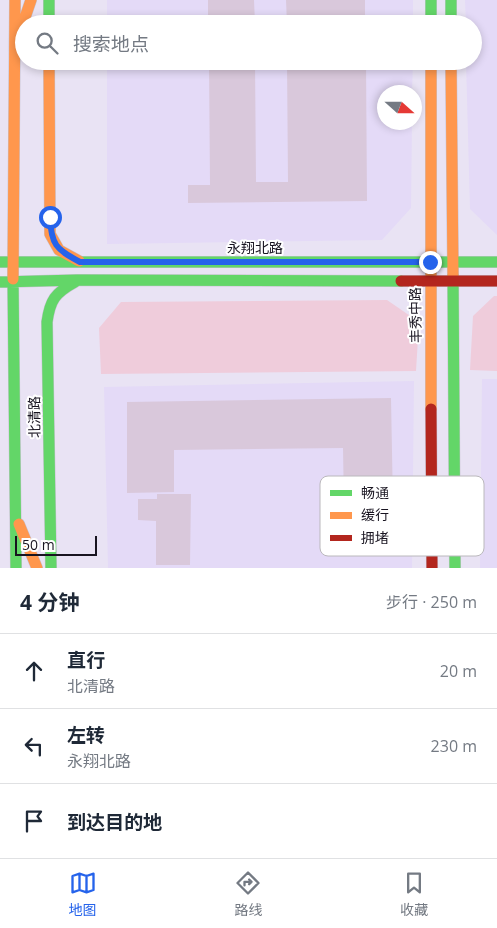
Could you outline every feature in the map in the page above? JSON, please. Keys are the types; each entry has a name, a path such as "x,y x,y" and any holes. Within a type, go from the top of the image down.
{"street":[{"name":"北清路","path":"15,0 13,282 16,568"},
{"path":"25,15 31,0"},
{"path":"49,0 49,15"},
{"path":"431,0 431,15"},
{"path":"451,0 451,15"},
{"path":"49,70 50,234 59,250 80,262"},
{"name":"丰秀中路","path":"431,70 431,476"},
{"path":"451,70 454,476"},
{"name":"永翔北路","path":"0,262 497,262"},
{"name":"北清路","path":"51,568 47,322 49,306 59,291 77,280"},
{"path":"0,282 77,280 497,281"},
{"path":"16,514 37,568"}],"shaded area":[{"path":"107,0 413,0 413,15 107,15"},
{"path":"465,0 497,0 497,235 470,209 466,70 482,70 482,15 466,15"},
{"path":"107,70 413,70 412,85 377,85 377,130 412,130 411,208 382,240 107,244"},
{"path":"494,296 497,296 497,371 470,370 473,316"},
{"path":"387,300 419,322 416,371 101,374 99,328 121,302"},
{"path":"482,379 497,379 497,568 480,568 480,556 484,556 484,476 481,476"},
{"path":"414,381 413,476 320,476 320,556 412,556 412,568 108,568 104,387"}],"building":[{"path":"208,0 254,0 255,15 208,15"},
{"path":"286,0 365,0 365,15 287,15"},
{"path":"209,70 255,70 256,182 288,182 287,70 366,70 367,201 188,203 188,185 210,185"},
{"path":"391,398 392,476 343,476 343,448 174,450 174,492 127,493 127,402"},
{"path":"157,494 191,494 190,565 156,565 156,521 138,520 138,499 157,499"}],"traffic: fast":[{"path":"49,0 49,15"},
{"path":"431,0 431,15"},
{"path":"451,0 451,15"},
{"path":"0,262 497,262"},
{"path":"453,276 454,476"},
{"path":"13,279 16,568"},
{"path":"0,282 77,280 401,281"},
{"path":"51,568 47,322 50,308 55,298 75,282"},
{"path":"455,556 455,568"}],"traffic: slow":[{"path":"13,279 15,0"},
{"path":"26,15 31,0"},
{"path":"49,70 50,234 59,250 79,261"},
{"path":"431,70 431,409"},
{"path":"451,70 453,276"},
{"path":"19,524 37,568"}],"traffic: jam":[{"path":"401,281 497,281"},
{"path":"431,409 431,476"},
{"path":"432,556 432,568"}],"route":[{"path":"50,217 50,234 59,250 80,262 430,262"}]}
